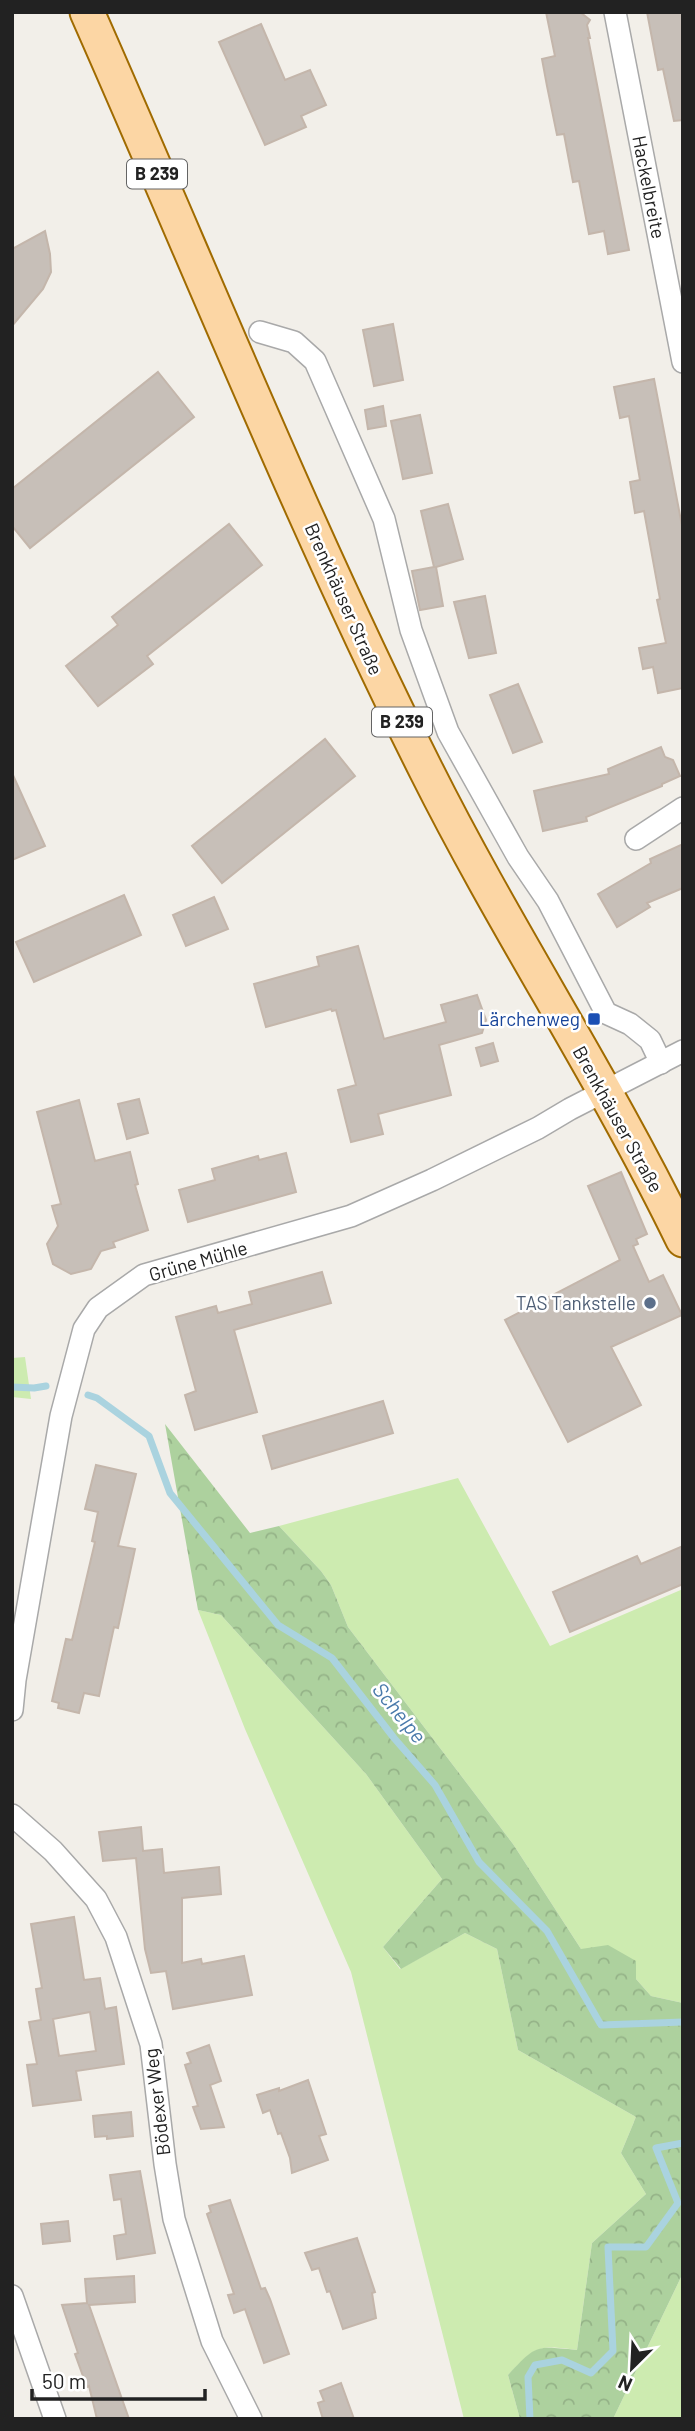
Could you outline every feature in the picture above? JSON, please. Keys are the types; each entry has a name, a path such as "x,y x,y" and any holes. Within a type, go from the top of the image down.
{"main road":[{"name":"Brenkhäuser Straße","path":"87,12 363,643 461,836 654,1180 683,1240"}],"street":[{"name":"Hackelbreite","path":"615,12 683,362"},
{"path":"260,332 294,342 315,361 384,519 411,630 448,732 518,857 548,901 606,1013 630,1024 650,1040 661,1063"},
{"path":"636,839 683,808"},
{"path":"604,1093 683,1051"},
{"name":"Grüne Mühle","path":"12,1710 14,1680 61,1416 84,1329 98,1308 144,1275 351,1216 432,1180 604,1093"},
{"name":"Bödexer Weg","path":"12,1815 53,1851 96,1899 116,1937 151,2044 174,2219 212,2341 251,2419"},
{"path":"12,2296 55,2419"}],"green space":[{"path":"25,1357 31,1399 12,1397 12,1358"},
{"path":"165,1424 250,1533 279,1526 321,1571 331,1585 348,1627 513,1844 581,1949 608,1945 636,1961 636,1979 651,1996 683,2003 683,2273 613,2419 520,2419 508,2375 525,2357 538,2349 577,2350 592,2243 646,2194 621,2153 636,2117 518,2050 497,1949 465,1933 401,1969 383,1947 442,1879 366,1774 221,1615 198,1610"},
{"path":"458,1478 550,1646 683,1589 683,2003 651,1996 636,1979 581,1949 513,1844 348,1627 331,1585 279,1526"},
{"path":"198,1610 221,1615 366,1774 442,1879 383,1947 400,1969 465,1933 497,1949 518,2050 636,2117 621,2153 646,2194 592,2243 577,2350 554,2347 538,2350 525,2358 508,2375 520,2419 464,2419 351,1972 245,1729"},
{"path":"683,2273 683,2419 613,2419"}],"building":[{"path":"546,12 580,12 590,20 587,25 588,38 629,250 608,254 604,231 589,234 579,181 573,182 564,134 557,135 547,86 542,59 555,56"},
{"path":"647,12 683,12 683,120 674,121 663,69 658,70"},
{"path":"261,24 285,80 310,70 326,105 301,116 306,127 265,145 219,42"},
{"path":"45,231 51,272 43,289 12,326 12,249"},
{"path":"393,324 403,380 374,386 363,330"},
{"path":"158,372 194,417 30,548 12,526 12,489"},
{"path":"654,379 683,531 683,688 658,693 653,667 643,669 639,648 666,643 657,600 660,599 644,511 635,513 630,482 640,480 629,416 620,418 614,387"},
{"path":"383,406 386,426 368,429 365,410"},
{"path":"420,415 432,473 403,479 391,421"},
{"path":"448,504 463,559 436,567 443,606 420,610 412,571 434,567 421,511"},
{"path":"229,524 262,565 147,656 153,664 98,706 66,666 118,625 112,617"},
{"path":"485,596 496,653 469,658 454,602"},
{"path":"518,684 542,742 513,753 490,695"},
{"path":"325,739 355,776 222,883 192,846"},
{"path":"661,747 665,757 673,760 680,776 586,817 587,821 543,831 534,791 609,774 608,769"},
{"path":"12,773 45,846 12,860"},
{"path":"683,844 683,888 647,903 650,907 617,927 598,894 651,863 650,859"},
{"path":"124,895 141,935 34,982 16,942"},
{"path":"214,897 228,929 186,946 173,915"},
{"path":"358,946 384,1039 446,1022 441,1005 477,995 486,1020 482,1033 439,1045 451,1095 378,1114 383,1134 351,1142 338,1090 356,1085 336,1010 331,1009 266,1027 254,984 319,966 317,957"},
{"path":"493,1043 498,1061 481,1066 476,1048"},
{"path":"139,1099 148,1133 127,1139 118,1104"},
{"path":"79,1100 95,1161 130,1152 138,1184 135,1185 148,1230 113,1242 115,1247 101,1251 91,1269 71,1274 53,1264 47,1244 58,1226 52,1206 61,1204 37,1112"},
{"path":"286,1153 296,1192 188,1222 179,1190 215,1180 212,1169 258,1156 259,1160"},
{"path":"621,1172 647,1234 636,1239 638,1244 633,1246 649,1282 663,1275 682,1315 611,1347 641,1405 568,1442 505,1320 620,1260 588,1186"},
{"path":"322,1272 331,1303 234,1330 257,1412 195,1430 185,1395 196,1391 176,1317 216,1306 218,1313 252,1304 249,1292"},
{"path":"383,1401 393,1433 272,1469 263,1436"},
{"path":"96,1465 136,1474 118,1546 135,1549 118,1628 114,1627 99,1696 84,1693 79,1713 58,1708 59,1703 52,1701 66,1639 72,1640 95,1542 92,1541 98,1512 85,1509"},
{"path":"683,1546 683,1584 570,1632 553,1592 637,1556 641,1564"},
{"path":"141,1827 143,1851 162,1849 164,1873 219,1867 221,1894 182,1898 182,1963 201,1959 202,1964 244,1956 252,1995 173,2009 166,1971 151,1973 145,1949 136,1858 103,1861 99,1832"},
{"path":"74,1917 84,1980 100,1978 105,2009 116,2007 124,2064 76,2071 81,2100 33,2106 27,2065 37,2064 29,2022 41,2020 36,1989 42,1988 31,1924","holes":["90,2012 96,2051 59,2056 53,2019"]},
{"path":"209,2045 221,2081 210,2085 224,2127 201,2129 193,2107 198,2106 185,2065 191,2063 187,2053"},
{"path":"308,2080 326,2134 319,2136 328,2160 292,2173 281,2133 278,2134 270,2110 263,2113 257,2095 279,2088 279,2091"},
{"path":"131,2112 133,2136 107,2139 107,2136 95,2137 93,2116"},
{"path":"140,2171 155,2253 117,2259 114,2236 126,2234 121,2199 114,2200 110,2175"},
{"path":"230,2200 261,2289 265,2288 270,2299 289,2354 264,2363 245,2309 234,2313 228,2295 234,2294 207,2214 211,2212 209,2206"},
{"path":"68,2221 70,2241 43,2244 41,2224"},
{"path":"357,2238 375,2292 372,2293 376,2318 343,2329 319,2268 312,2270 305,2253"},
{"path":"134,2276 135,2302 89,2305 129,2419 97,2419 62,2305 87,2303 85,2279"},
{"path":"341,2383 354,2419 323,2419 318,2403 324,2401 320,2391"}],"waterway":[{"name":"Schelpe","path":"12,1387 46,1386"},
{"name":"Schelpe","path":"88,1395 97,1398 149,1436 170,1493 278,1625 332,1658 394,1738 435,1785 479,1862 547,1931 601,2025 683,2022"},
{"name":"Schelpe","path":"530,2419 528,2377 535,2365 562,2360 591,2373 613,2351 608,2247 646,2247 678,2203 656,2148 683,2143"}],"place":[{"name":"Lärchenweg","path":"594,1019"},
{"name":"TAS Tankstelle","path":"650,1303"}]}
